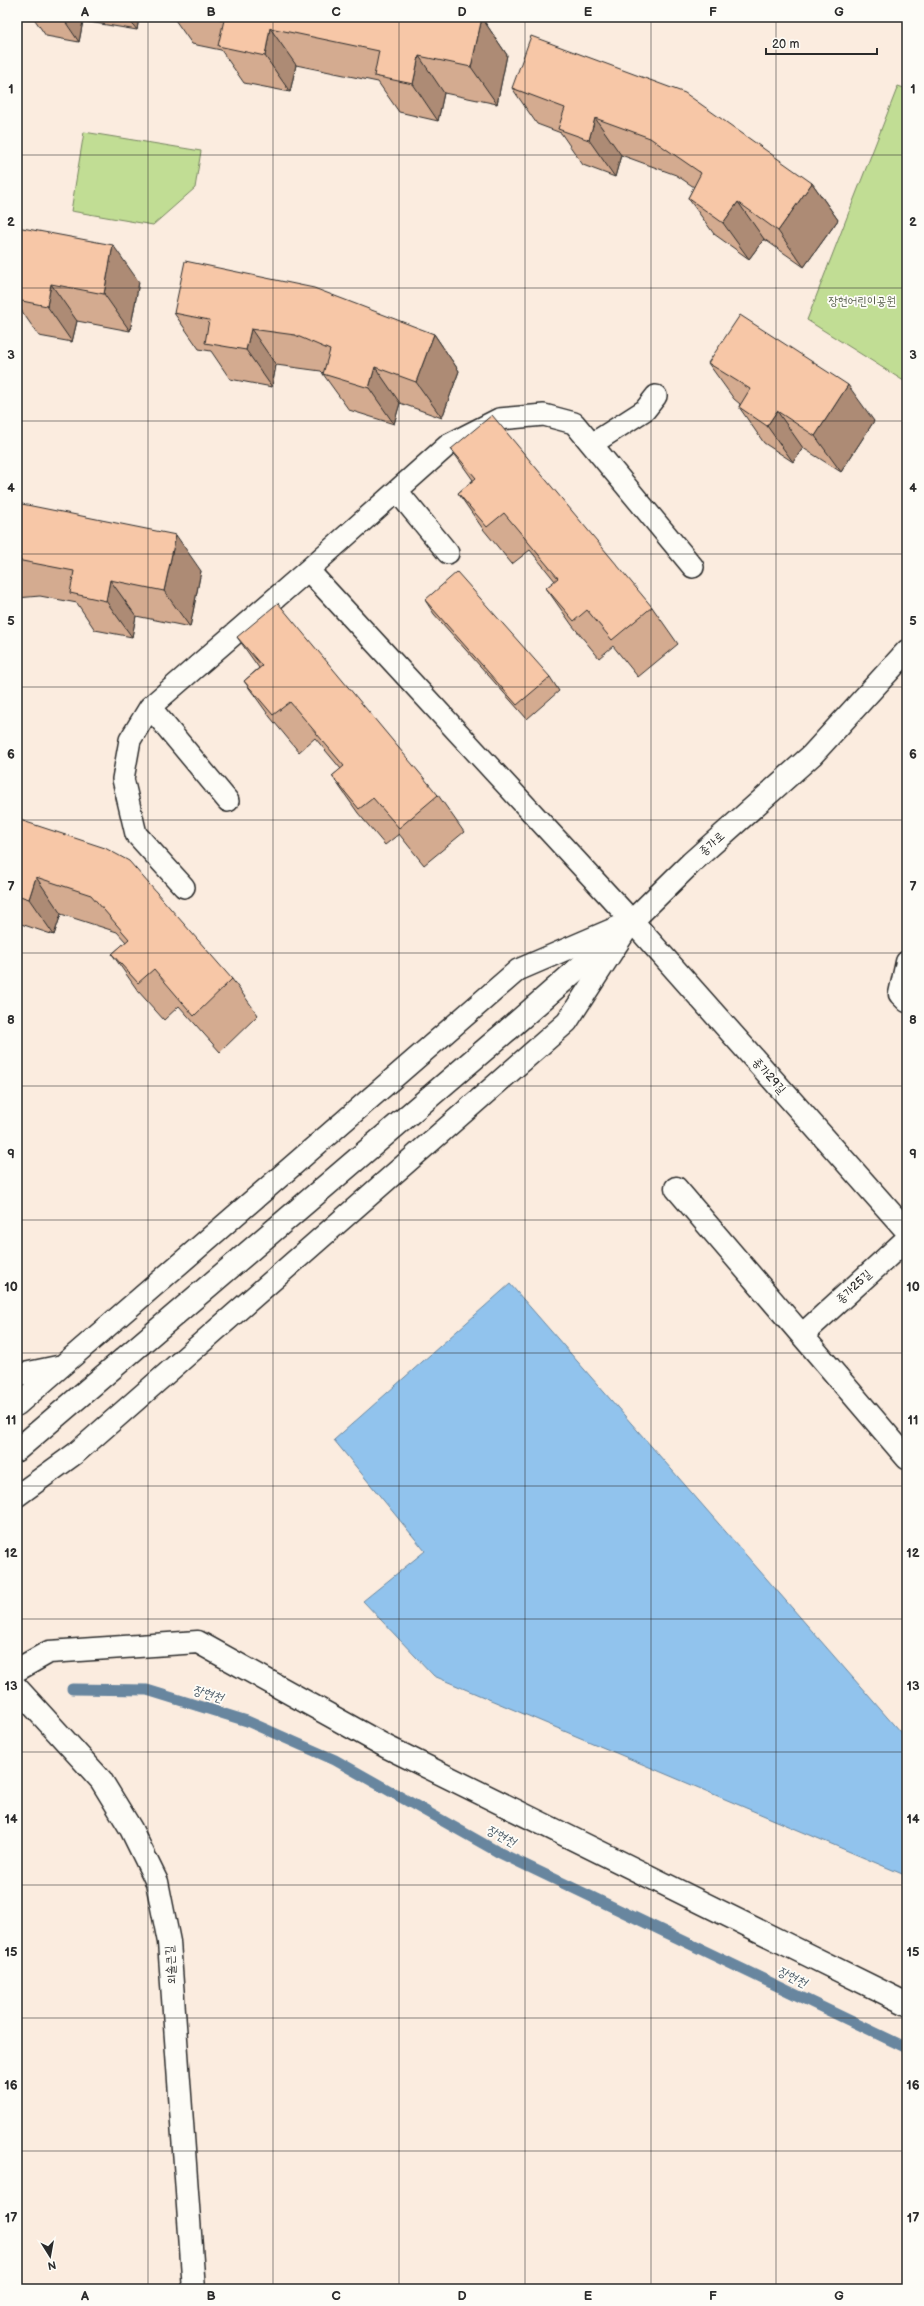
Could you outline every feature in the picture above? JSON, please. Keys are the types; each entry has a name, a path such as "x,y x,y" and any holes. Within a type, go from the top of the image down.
{"street":[{"name":"종가로","path":"17,1450 509,1029 632,921 691,863 812,755 907,651"},
{"name":"종가29길","path":"632,921 907,1230"},
{"path":"904,997 907,962"},
{"path":"676,1188 907,1458"},
{"name":"종가25길","path":"802,1335 907,1238"},
{"path":"17,1670 49,1652 198,1642 387,1748 907,2004"},
{"name":"외솔큰길","path":"17,1688 101,1780 131,1829 156,1882 169,1942 188,2233 194,2289"}],"lane":[{"path":"592,444 645,410 656,396"},
{"path":"184,887 136,834 124,779 130,740 150,707 308,570 448,445 498,419 544,415 574,423 693,567"},
{"path":"397,491 448,553"},
{"path":"308,570 632,921"},
{"path":"150,707 228,801"},
{"path":"17,1405 518,970 632,921"},
{"path":"17,1496 76,1453 567,1022 632,921"},
{"path":"17,1375 62,1366"}],"green space":[{"name":"장현어린이공원","path":"898,86 907,89 907,383 807,320"},
{"path":"84,132 201,151 195,188 153,225 71,211"}],"water":[{"path":"510,1284 907,1740 907,1876 434,1676 363,1601 425,1551 334,1440"}],"building":[{"path":"211,17 482,18 471,67 419,56 413,84 374,76 379,51 270,28 265,56 218,46 224,20"},
{"path":"531,36 685,93 812,183 778,231 738,202 723,223 688,198 701,173 650,138 595,118 589,140 558,129 565,108 512,88"},
{"path":"17,227 113,245 104,294 51,284 47,306 17,300"},
{"path":"185,261 314,288 434,334 416,382 375,367 369,388 323,374 330,350 295,335 251,329 246,350 205,343 209,320 174,313"},
{"path":"740,315 848,385 815,436 777,411 767,426 739,407 750,389 708,363"},
{"path":"492,415 652,607 612,640 587,610 574,621 546,588 558,578 504,513 487,527 458,493 476,478 451,449"},
{"path":"17,503 176,535 164,591 110,580 106,601 70,593 74,571 17,560"},
{"path":"457,572 550,677 517,705 425,600"},
{"path":"278,603 438,795 399,828 373,798 359,809 332,776 344,766 290,702 273,715 244,681 262,666 237,637"},
{"path":"17,819 105,848 129,861 232,979 194,1016 154,969 138,983 112,954 129,939 91,895 36,877 29,899 17,895"}],"waterway":[{"name":"장현천","path":"72,1689 147,1690 247,1721 335,1760 498,1852 907,2048"}]}
